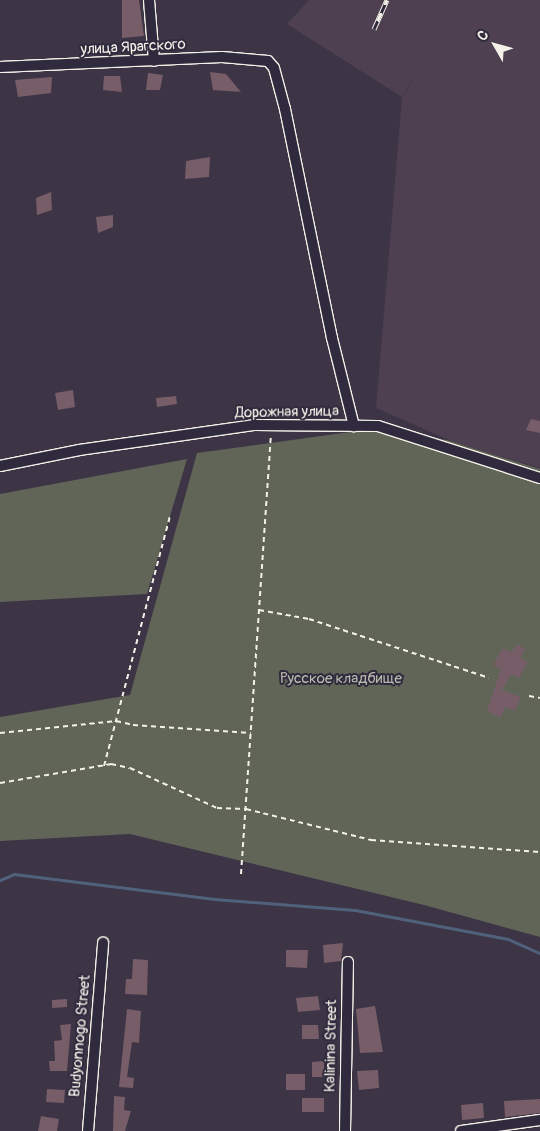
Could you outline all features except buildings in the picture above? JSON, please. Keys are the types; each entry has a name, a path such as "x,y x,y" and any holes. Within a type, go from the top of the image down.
{"street":[{"path":"148,0 154,61"},
{"name":"улица Ярагского","path":"0,67 222,57 268,62 274,68 285,109 332,338 354,426"},
{"name":"Дорожная улица","path":"0,466 79,450 272,425 378,426 540,478"},
{"name":"Budyonnogo Street","path":"88,1131 103,943"},
{"name":"Kalinina Street","path":"345,1131 348,962"},
{"path":"461,1131 540,1120"}],"path":[{"path":"241,874 272,425"},
{"path":"104,766 170,516"},
{"path":"260,610 310,619 489,678"},
{"path":"529,696 540,698"},
{"path":"0,733 116,721 133,725 251,733"},
{"path":"0,782 104,766 130,768 217,808 246,809 371,840 540,852"}],"shaded area":[{"path":"309,0 540,0 540,468 454,442 376,408 402,98 422,66 402,97 287,24"}],"green space":[{"name":"Русское кладбище","path":"379,428 447,440 540,469 540,937 424,905 130,834 0,841 0,717 130,695 197,453"},
{"path":"187,459 147,594 0,602 0,494"}],"waterway":[{"path":"0,880 14,874 214,899 355,910 508,939 540,953"}],"railway":[{"path":"374,29 387,0"}]}
